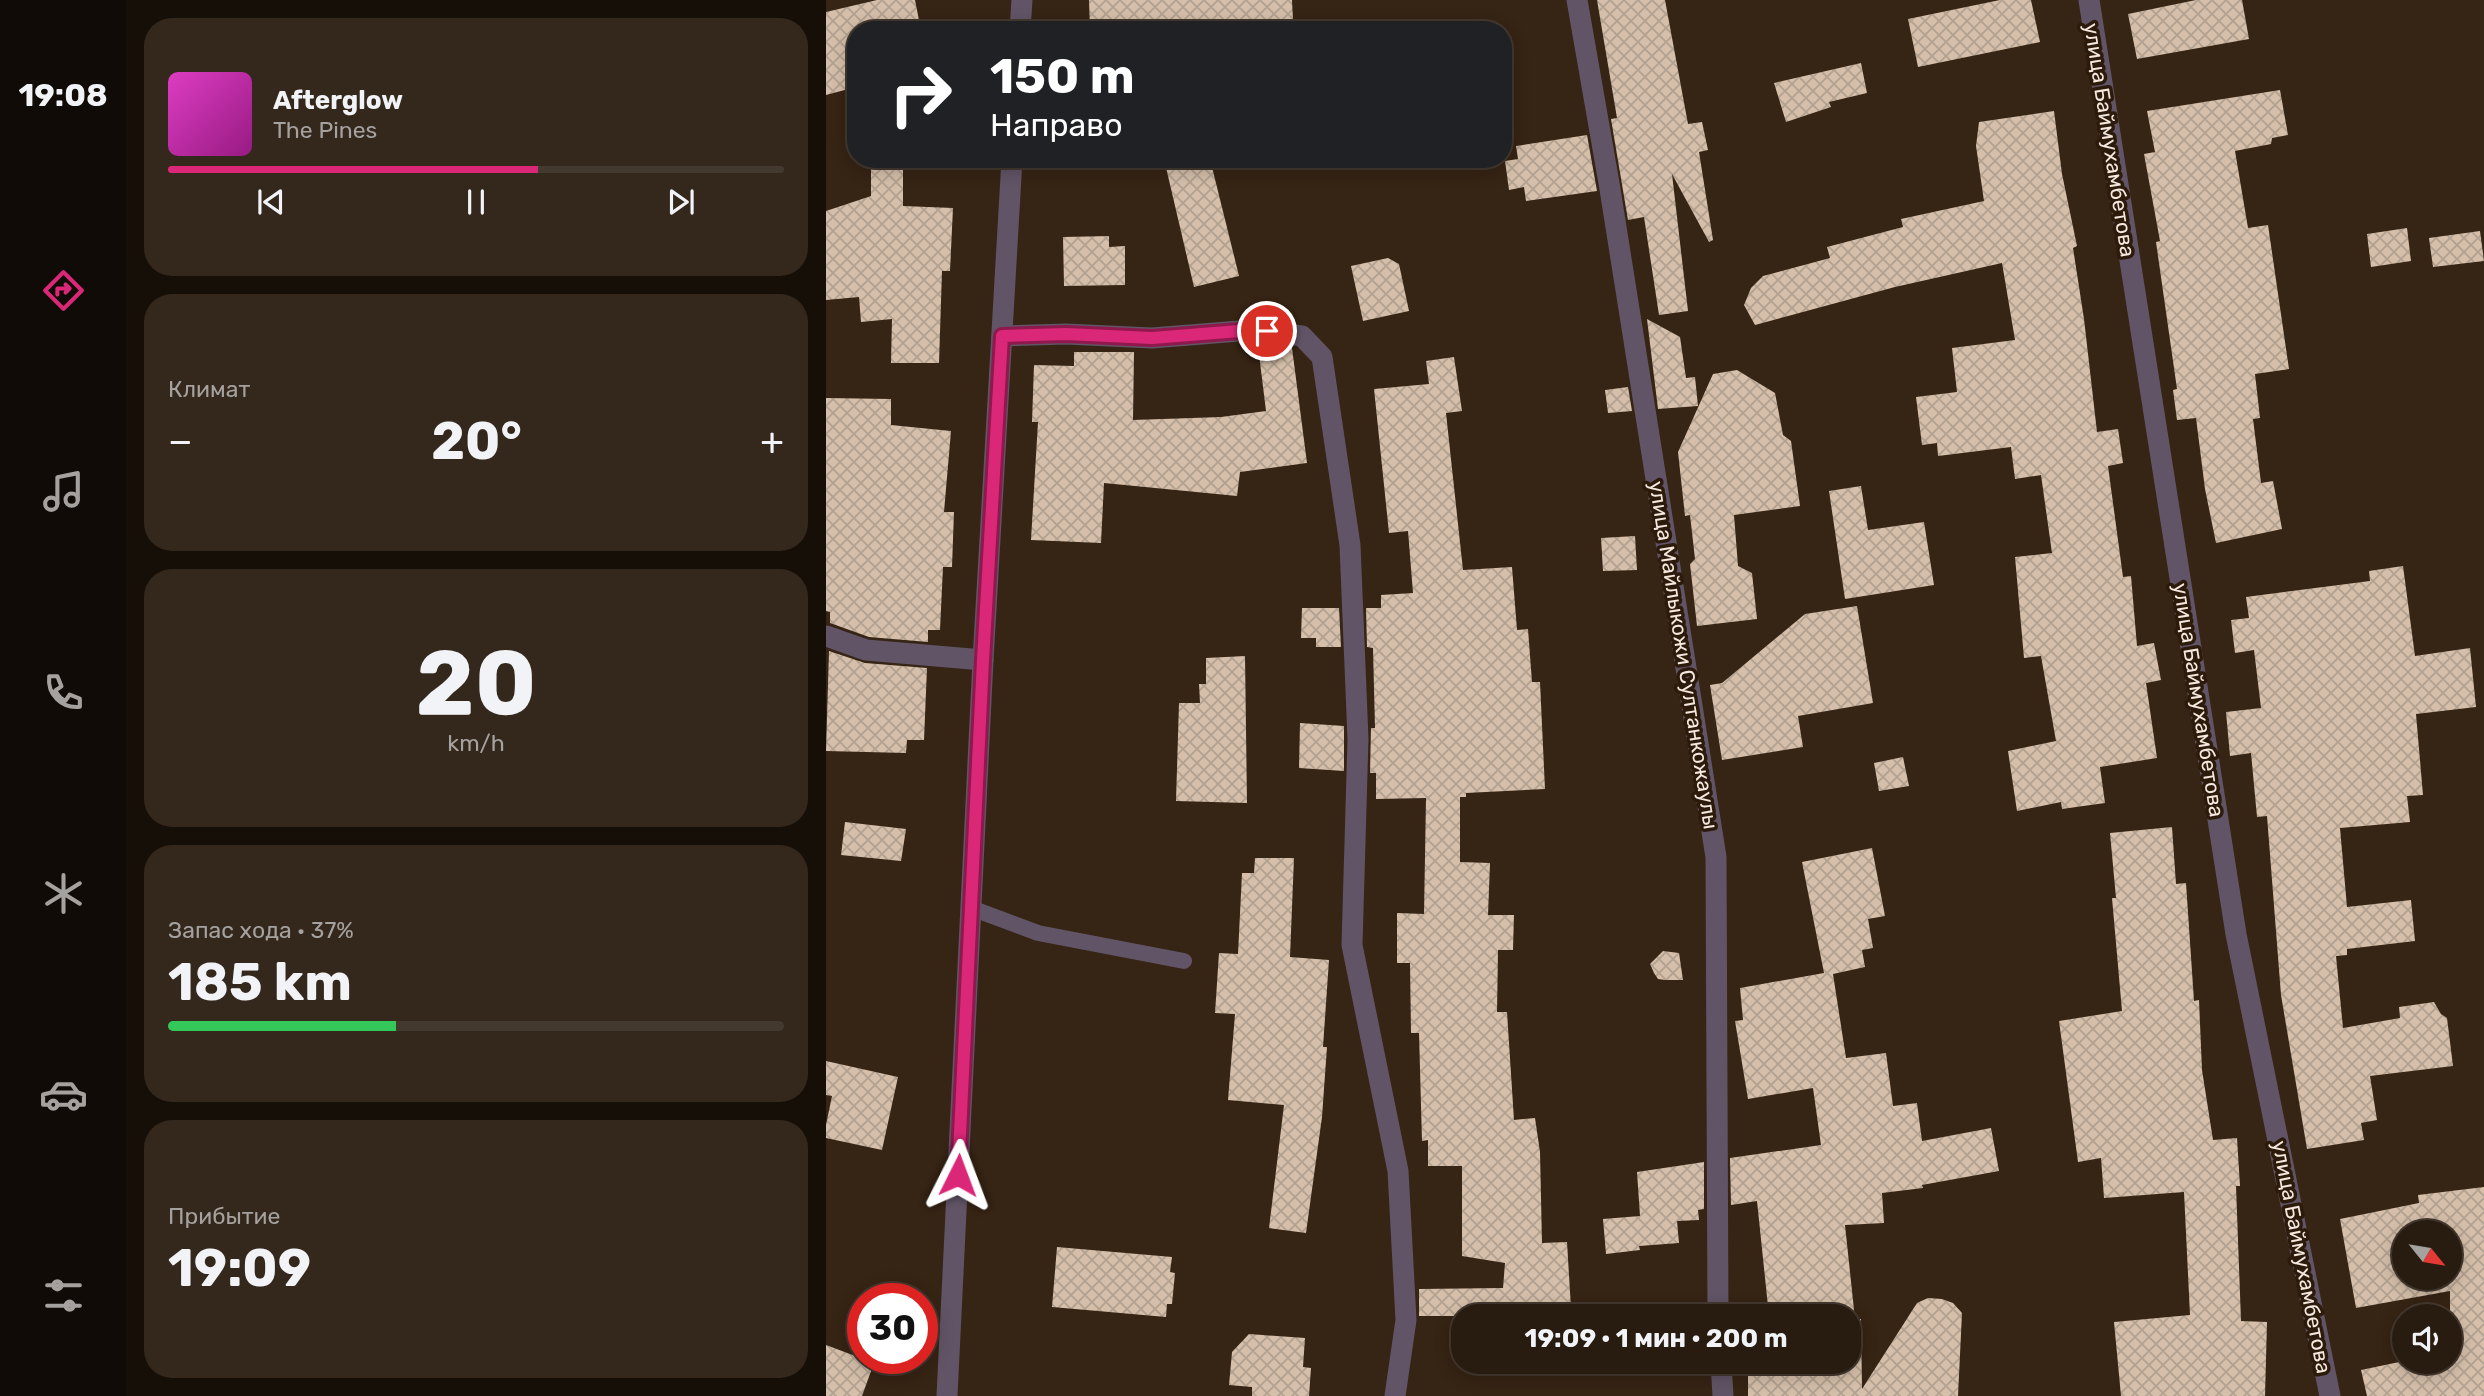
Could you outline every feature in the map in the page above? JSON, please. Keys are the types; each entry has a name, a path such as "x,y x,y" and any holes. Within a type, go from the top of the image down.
{"street":[{"path":"1021,21 1022,0"},
{"name":"улица Майлыкожи Султанкожаулы","path":"1577,0 1716,857 1718,1304"},
{"name":"улица Баймухамбетова","path":"2089,0 2236,934 2330,1396"},
{"path":"947,1396 983,660 1011,168"},
{"path":"1002,336 1066,334 1152,338 1252,330 1302,336 1322,357 1350,545 1358,739 1352,944 1398,1171 1406,1320 1395,1396"},
{"path":"826,636 866,650 983,660"},
{"path":"1722,1374 1723,1396"}],"lane":[{"path":"971,908 1038,933 1184,961"}],"building":[{"path":"877,0 915,0 919,21 847,21 847,89 826,95 826,12"},
{"path":"1089,0 1292,0 1293,21 1090,21"},
{"path":"1597,0 1665,0 1688,124 1702,122 1708,150 1699,152 1713,240 1709,242 1672,174 1688,311 1659,315 1644,217 1628,220 1611,119 1617,118"},
{"path":"2000,0 2031,0 2040,42 1918,67 1908,19"},
{"path":"2196,0 2242,0 2249,39 2137,59 2128,14"},
{"path":"1861,63 1867,93 1829,102 1831,107 1786,122 1774,83"},
{"path":"2280,90 2288,135 2272,138 2271,144 2235,151 2248,228 2268,225 2289,369 2255,374 2260,418 2253,419 2261,483 2273,481 2282,529 2216,543 2205,489 2196,418 2177,420 2173,390 2177,389 2156,242 2160,241 2144,154 2155,152 2147,111"},
{"path":"2054,111 2062,174 2077,246 2073,248 2097,432 2118,429 2123,463 2108,466 2123,577 2131,576 2137,646 2154,643 2161,680 2146,683 2157,758 2100,767 2105,803 2062,809 2061,802 2017,811 2008,751 2056,741 2041,656 2024,658 2015,557 2052,553 2041,475 2015,479 2011,447 1938,456 1937,443 1922,445 1916,397 1957,392 1952,348 2015,340 2002,263 1895,287 1755,325 1744,305 1751,288 1763,276 1830,258 1827,247 1903,227 1901,219 1984,201 1976,146 1979,122"},
{"path":"1587,135 1597,191 1526,201 1524,187 1509,190 1506,168 1512,168 1512,160 1518,159 1516,146"},
{"path":"871,168 903,168 903,206 953,208 950,271 942,271 939,363 891,363 892,319 861,322 859,297 826,300 826,211 871,196"},
{"path":"1166,168 1212,168 1239,276 1194,287"},
{"path":"2407,228 2411,261 2371,267 2367,234"},
{"path":"2480,231 2484,261 2433,267 2429,238"},
{"path":"1109,236 1109,247 1125,246 1125,285 1064,286 1063,237"},
{"path":"1388,258 1399,264 1409,311 1363,321 1351,266"},
{"path":"1647,319 1680,337 1686,378 1695,377 1698,406 1658,409"},
{"path":"1258,346 1292,348 1307,463 1240,472 1237,496 1104,483 1101,543 1031,540 1038,422 1032,422 1034,365 1074,366 1074,352 1134,352 1133,420 1221,417 1266,411"},
{"path":"1454,357 1462,411 1446,413 1463,570 1512,567 1517,630 1528,629 1532,682 1540,682 1545,789 1466,793 1466,797 1460,797 1460,862 1490,863 1488,915 1514,915 1513,950 1498,950 1497,1012 1507,1012 1514,1120 1535,1118 1540,1152 1542,1243 1567,1242 1571,1304 1451,1304 1451,1316 1419,1316 1419,1289 1503,1288 1505,1263 1462,1256 1462,1166 1428,1166 1428,1140 1422,1141 1419,1033 1411,1033 1410,963 1397,963 1397,913 1424,914 1426,798 1376,799 1376,773 1370,773 1371,728 1375,728 1373,648 1367,647 1366,608 1381,608 1381,595 1413,593 1408,531 1389,533 1374,389 1429,384 1426,361"},
{"path":"1737,370 1775,393 1783,435 1791,441 1800,506 1734,515 1738,566 1752,573 1757,619 1697,626 1690,564 1695,559 1690,515 1685,516 1678,452 1713,374"},
{"path":"1628,387 1632,411 1608,413 1605,390"},
{"path":"826,398 891,399 891,425 951,431 944,512 954,512 952,567 943,567 940,630 928,630 928,642 869,637 830,623 830,612 826,611"},
{"path":"1861,486 1868,530 1924,522 1934,585 1845,599 1829,491"},
{"path":"1635,536 1637,570 1603,571 1601,538"},
{"path":"2403,566 2415,656 2470,648 2476,707 2416,714 2423,795 2407,796 2410,822 2340,828 2347,907 2411,900 2415,941 2347,949 2347,955 2336,956 2343,1028 2400,1018 2399,1007 2434,1002 2441,1014 2447,1018 2453,1066 2370,1076 2377,1120 2361,1123 2364,1140 2307,1149 2281,995 2267,816 2257,817 2251,753 2230,756 2226,712 2261,708 2254,650 2235,653 2231,620 2249,618 2246,597 2370,581 2369,571"},
{"path":"1857,606 1873,703 1798,716 1803,747 1722,760 1710,685 1722,683 1805,614"},
{"path":"1302,608 1339,608 1341,647 1316,647 1316,638 1301,638"},
{"path":"829,651 865,663 927,668 924,740 907,740 906,753 826,751"},
{"path":"1245,656 1247,803 1176,801 1179,703 1200,703 1199,684 1206,684 1206,658"},
{"path":"1300,723 1344,726 1344,771 1299,768"},
{"path":"1903,757 1909,786 1879,791 1874,763"},
{"path":"845,822 906,829 901,861 841,855"},
{"path":"2172,827 2176,884 2186,883 2194,1001 2199,1000 2202,1070 2213,1140 2237,1138 2241,1321 2267,1322 2265,1396 2121,1396 2114,1322 2190,1315 2184,1192 2104,1198 2101,1158 2078,1162 2059,1021 2122,1011 2112,898 2116,898 2110,833"},
{"path":"1872,848 1885,916 1868,919 1873,948 1862,950 1865,967 1833,974 1846,1058 1886,1053 1893,1106 1917,1103 1922,1141 1991,1128 1999,1171 1922,1185 1923,1188 1882,1193 1884,1223 1845,1225 1853,1304 1768,1304 1757,1201 1731,1205 1730,1158 1821,1145 1813,1088 1748,1099 1735,1021 1743,1020 1740,988 1824,973 1802,862"},
{"path":"1255,858 1294,858 1290,957 1329,960 1323,1047 1327,1047 1322,1117 1306,1233 1269,1228 1284,1105 1228,1100 1235,1014 1215,1013 1219,953 1238,954 1242,873 1254,873"},
{"path":"1663,951 1679,953 1683,980 1658,979 1650,964"},
{"path":"826,1061 898,1077 882,1150 826,1138 832,1096 826,1095"},
{"path":"1704,1162 1704,1209 1698,1210 1699,1220 1677,1221 1679,1243 1639,1246 1640,1250 1606,1254 1603,1219 1640,1216 1637,1172"},
{"path":"2484,1187 2484,1396 2367,1396 2361,1370 2392,1364 2392,1374 2462,1374 2462,1304 2450,1304 2450,1291 2356,1308 2340,1219 2419,1203 2418,1195"},
{"path":"1057,1247 1172,1257 1170,1272 1175,1273 1172,1304 1167,1304 1166,1317 1052,1307"},
{"path":"1928,1298 1942,1299 1953,1303 1962,1313 1958,1396 1748,1396 1748,1374 1861,1374 1861,1319 1862,1389 1917,1303"},
{"path":"1249,1334 1305,1338 1303,1367 1311,1368 1309,1396 1252,1396 1252,1387 1229,1385 1232,1352"},
{"path":"826,1345 847,1353 847,1374 870,1374 862,1396 826,1396"}],"route":[{"path":"958,1175 1002,336 1066,334 1152,338 1267,331"}]}
